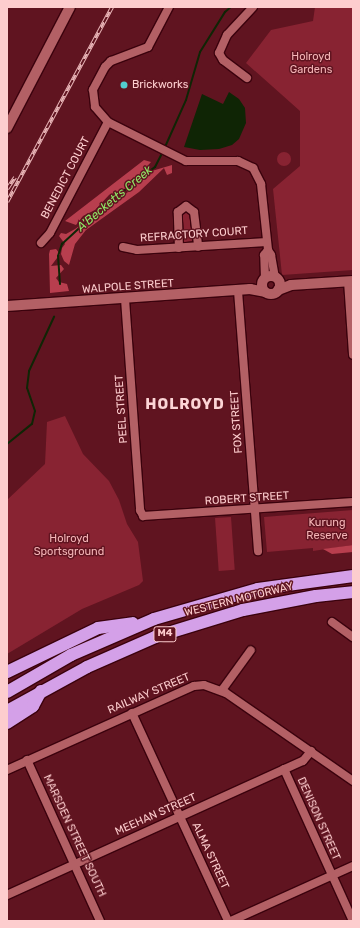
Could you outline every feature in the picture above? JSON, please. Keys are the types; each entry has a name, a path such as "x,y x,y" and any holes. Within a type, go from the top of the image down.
{"highway":[{"name":"WESTERN MOTORWAY","path":"7,692 71,656 154,619 258,589 353,576"},
{"name":"WESTERN MOTORWAY","path":"7,711 41,691 107,657 189,626 271,604 353,592"},
{"path":"7,672 98,628 154,619"},
{"path":"7,723 33,706 41,691"}],"street":[{"path":"7,128 70,7"},
{"path":"169,7 148,47 108,63 96,83 92,94 95,107 108,122 175,157 194,163 238,161 253,168 261,184 267,246 264,255 270,283"},
{"path":"247,78 223,60 219,53 227,35 253,7"},
{"name":"BENEDICT COURT","path":"41,243 50,233 108,122"},
{"path":"179,248 178,212 186,206 194,212 198,247"},
{"name":"REFRACTORY COURT","path":"123,247 136,250 267,246"},
{"path":"350,281 353,355"},
{"name":"WALPOLE STREET","path":"7,306 250,290 270,283 291,285 350,281"},
{"name":"FOX STREET","path":"238,291 258,551"},
{"name":"PEEL STREET","path":"125,299 140,510 143,516"},
{"name":"ROBERT STREET","path":"143,516 255,510 353,502"},
{"path":"332,622 353,637"},
{"path":"222,690 251,650"},
{"name":"RAILWAY STREET","path":"7,770 194,686 210,685 222,690 353,781"},
{"name":"ALMA STREET","path":"132,713 228,921"},
{"name":"MEEHAN STREET","path":"7,895 284,769 305,759 311,751"},
{"name":"MARSDEN STREET SOUTH","path":"27,760 100,921"},
{"name":"DENISON STREET","path":"284,769 353,921"},
{"path":"231,921 353,866"}],"green space":[{"name":"Holroyd Gardens","path":"315,7 353,7 353,270 282,275 273,189 300,166 300,111 246,63 271,30 313,21"},
{"path":"281,152 287,152 291,156 291,162 287,166 281,166 277,162 277,156"},
{"path":"182,210 192,212 194,241 186,244 183,241"},
{"name":"Holroyd Sportsground","path":"65,416 83,454 109,481 119,500 127,524 138,542 143,581 139,585 82,609 7,654 7,500 45,464 47,422"},
{"name":"Kurung Reserve","path":"353,510 353,545 313,551 313,548 267,552 264,517"},
{"path":"231,517 235,570 219,571 215,518"}],"shaded area":[{"path":"229,92 239,99 245,108 246,123 239,139 232,145 219,149 200,150 184,147 202,94 223,104"},
{"path":"144,160 151,162 143,171 145,173 172,165 172,173 167,175 164,168 139,192 86,230 75,244 69,265 64,261 61,254 62,248 65,244 59,236 61,233 66,234 75,229 128,192 125,189 109,195 95,210 83,216 76,225 65,221"},
{"path":"56,249 60,254 51,266 61,265 64,269 56,278 59,282 67,284 69,291 50,293 49,254 50,250"},
{"path":"353,545 353,552 332,554 323,549"}],"waterway":[{"name":"A'Becketts Creek","path":"165,147 186,100 200,52 225,12 231,7"},
{"name":"A'Becketts Creek","path":"60,284 58,256 62,244 101,208 155,167 163,151"},
{"name":"A'Becketts Creek","path":"7,444 32,424 35,411 27,388 29,371 54,317"}],"railway":[{"path":"7,202 112,7"},
{"path":"7,189 15,177"}],"place":[{"name":"Brickworks","path":"124,85"}],"district":[{"name":"HOLROYD","path":"185,405"}]}
